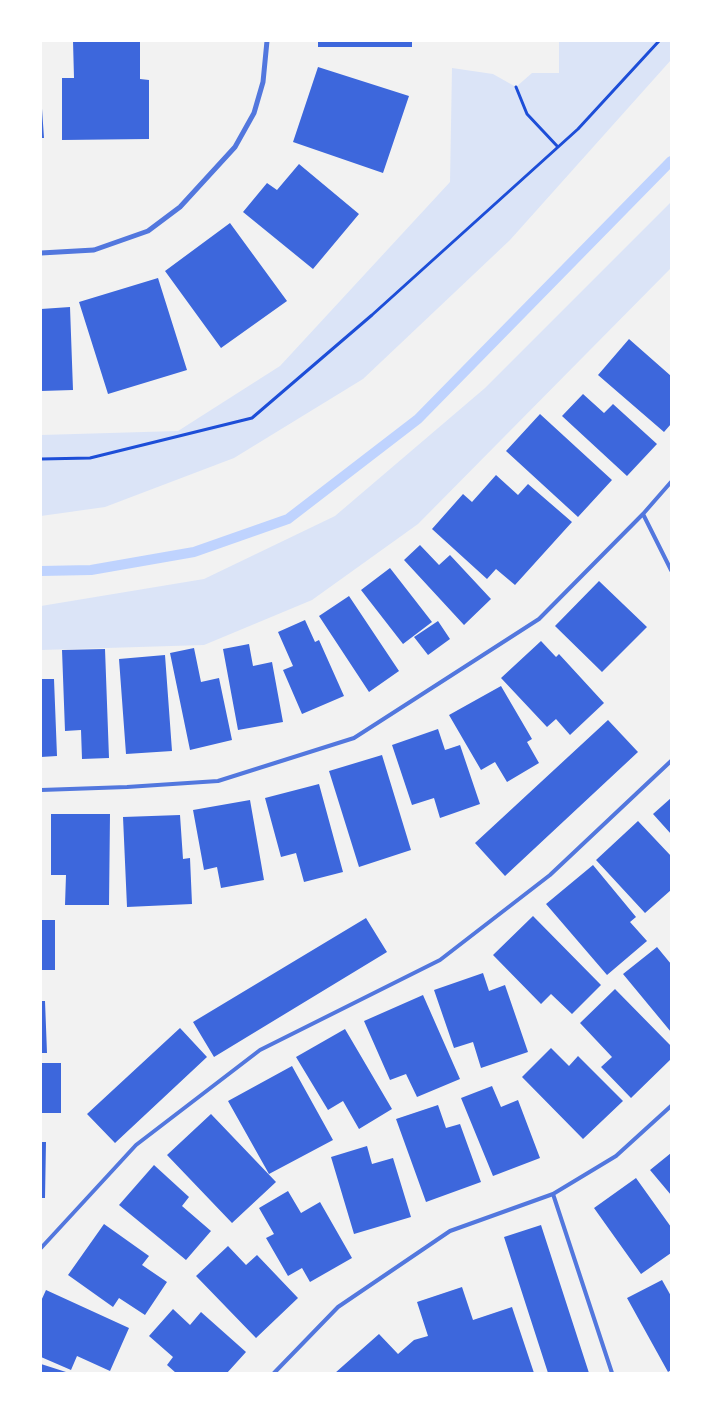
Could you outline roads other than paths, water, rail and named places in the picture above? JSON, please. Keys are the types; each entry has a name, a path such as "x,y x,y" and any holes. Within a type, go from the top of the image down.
{"street":[{"path":"41,253 94,250 148,231 180,207 235,147 254,113 263,82 266,41"}],"lane":[{"path":"41,790 218,781 354,738 539,619 643,514 671,482"},
{"path":"643,514 671,570"},
{"path":"41,1248 136,1144 260,1050 440,960 550,875 671,761"},
{"path":"274,1373 338,1307 450,1231 553,1194 616,1156 671,1106"},
{"path":"553,1194 612,1373"}],"waterway":[{"path":"41,571 91,570 194,552 288,519 418,419 671,161"}]}
